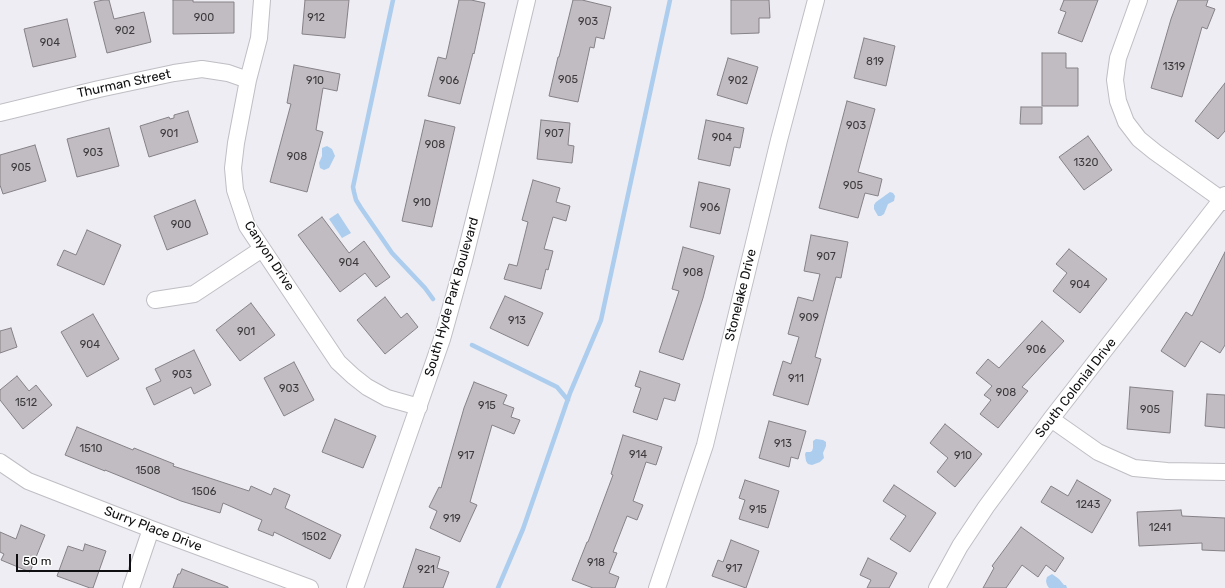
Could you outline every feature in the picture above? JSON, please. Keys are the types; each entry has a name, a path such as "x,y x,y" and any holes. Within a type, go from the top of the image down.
{"street":[{"name":"Canyon Drive","path":"262,0 259,38 248,80 236,142 233,168 235,190 242,211 248,226 262,249 338,362 367,387 387,398 419,407"},
{"name":"South Hyde Park Boulevard","path":"355,588 442,339 486,176 527,0"},
{"name":"Stonelake Drive","path":"657,588 705,444 779,140 816,0"},
{"path":"1139,0 1118,58 1115,80 1118,102 1126,122 1144,143 1224,199"},
{"name":"Thurman Street","path":"0,113 99,89 174,73 202,69 228,73 248,80"},
{"name":"South Colonial Drive","path":"937,588 960,546 986,507 1051,419 1224,199"},
{"path":"155,300 194,294 262,249"},
{"path":"1051,419 1098,452 1134,468 1167,471 1225,472"},
{"name":"Surry Place Drive","path":"0,462 28,481 151,529 310,588"},
{"path":"131,588 151,529"}],"water":[{"path":"327,146 332,149 335,156 329,168 324,170 320,168 319,163 322,156 322,148"},
{"path":"890,192 895,196 894,201 888,204 884,214 878,216 874,209 874,205"},
{"path":"338,213 351,233 342,238 329,219"},
{"path":"816,439 826,442 826,446 823,453 824,458 820,462 812,465 808,464 806,461 805,454 806,452 812,451 813,441"},
{"path":"1052,574 1064,585 1066,585 1067,588 1049,588 1046,581 1047,577"}],"building":[{"path":"109,0 114,19 144,12 151,42 107,53 94,2"},
{"path":"173,0 193,0 193,2 234,2 234,33 173,34"},
{"path":"305,0 349,0 345,38 302,34"},
{"path":"459,0 471,0 485,3 474,54 473,53 460,104 428,96 438,57 446,59"},
{"path":"573,0 582,0 611,7 604,39 596,37 594,48 590,47 578,102 549,96"},
{"path":"731,0 769,0 770,18 759,18 759,33 731,34"},
{"path":"1064,0 1098,0 1082,42 1058,33 1066,12 1060,10"},
{"path":"1178,0 1208,0 1206,6 1215,9 1207,29 1202,27 1182,97 1151,88"},
{"path":"67,19 76,57 33,67 24,29"},
{"path":"864,38 895,46 886,86 854,78"},
{"path":"1042,53 1066,53 1066,68 1078,68 1078,106 1042,106"},
{"path":"728,58 758,67 747,104 717,95"},
{"path":"294,65 340,74 337,91 323,88 316,130 323,132 307,192 270,182 291,104 287,103"},
{"path":"1225,83 1225,131 1218,139 1195,121"},
{"path":"847,101 875,109 858,172 882,179 878,196 865,193 858,218 819,208"},
{"path":"1021,107 1042,107 1042,124 1020,124"},
{"path":"188,111 198,142 149,157 140,126 169,117 170,119 174,118 174,115"},
{"path":"425,120 455,127 432,227 402,221"},
{"path":"541,120 570,123 568,145 574,146 572,163 537,159"},
{"path":"706,120 744,128 740,148 734,147 730,166 698,159"},
{"path":"109,128 119,166 77,177 67,139"},
{"path":"1088,136 1112,170 1084,190 1059,157"},
{"path":"35,145 46,181 3,194 0,185 0,155"},
{"path":"533,180 560,188 556,202 570,206 566,221 553,217 544,249 553,251 548,270 546,269 541,289 504,279 509,264 517,266 528,222 522,220"},
{"path":"699,182 730,189 720,234 690,227"},
{"path":"195,200 208,234 167,250 154,216"},
{"path":"322,217 349,253 364,241 390,277 376,287 365,273 340,292 298,235"},
{"path":"87,230 121,245 104,285 57,265 64,250 76,255"},
{"path":"811,235 848,242 841,278 836,277 815,357 821,359 808,405 773,395 783,361 791,364 799,337 788,334 798,297 813,301 820,274 804,271"},
{"path":"683,247 714,256 703,298 683,360 659,352 679,291 672,289"},
{"path":"1069,249 1107,279 1080,313 1053,291 1067,273 1056,264"},
{"path":"1225,252 1225,345 1220,353 1201,341 1185,367 1161,351 1186,312 1192,316"},
{"path":"505,296 543,313 528,346 490,328"},
{"path":"385,297 401,318 407,313 418,327 385,354 357,320"},
{"path":"251,303 275,335 240,361 216,330"},
{"path":"93,314 119,359 87,377 61,332"},
{"path":"1042,321 1064,341 1022,387 1028,391 998,428 980,414 991,400 984,395 992,386 976,373 988,359 999,368"},
{"path":"11,328 17,347 0,353 0,331"},
{"path":"194,350 211,385 194,394 191,387 154,405 146,388 161,381 155,369"},
{"path":"294,362 314,400 284,416 264,378"},
{"path":"640,371 680,384 675,401 664,398 657,420 633,412 641,388 635,386"},
{"path":"17,376 29,391 36,385 52,405 23,429 0,400 0,390"},
{"path":"474,382 507,395 503,404 514,408 511,417 520,420 514,434 492,425 470,502 477,505 460,542 430,528 437,511 429,507 439,487 441,488 464,408"},
{"path":"1130,387 1173,391 1170,433 1127,429"},
{"path":"1207,394 1225,395 1225,428 1205,426"},
{"path":"335,419 376,436 363,468 322,452"},
{"path":"769,421 806,431 798,459 791,457 789,467 759,458"},
{"path":"945,424 982,454 955,487 937,472 948,458 930,443"},
{"path":"77,427 133,450 134,448 174,464 173,466 249,491 251,486 271,495 274,488 290,495 285,508 341,535 330,559 274,532 273,536 258,530 262,520 223,503 220,513 181,501 65,455"},
{"path":"623,435 662,447 656,465 646,462 633,501 643,505 637,520 627,516 613,552 617,553 609,573 619,577 615,588 593,588 572,580 613,475 611,474"},
{"path":"745,480 779,491 768,528 739,519 745,500 739,498"},
{"path":"1077,480 1111,500 1092,533 1041,502 1051,486 1068,496"},
{"path":"894,485 936,513 910,552 890,539 906,516 883,501"},
{"path":"1181,510 1182,516 1225,518 1225,551 1202,550 1202,543 1139,546 1137,512"},
{"path":"21,525 45,535 30,572 1,560 4,554 0,552 0,532 16,539"},
{"path":"1021,527 1064,558 1055,572 1046,565 1038,577 1022,565 1006,588 983,588 994,568 992,566"},
{"path":"731,540 759,551 746,588 712,576 718,560 723,562"},
{"path":"85,544 106,551 93,588 57,576 68,546 83,551"},
{"path":"416,549 440,557 437,568 449,572 443,588 403,588"},
{"path":"868,558 897,573 889,588 867,588 871,580 860,575"},
{"path":"182,569 228,588 173,588 178,574 180,574"}],"waterway":[{"path":"393,0 353,187 356,200 392,253 425,288 433,299"},
{"path":"498,588 523,529 570,393 601,320 670,0"},
{"path":"472,345 557,387 568,400"}]}
